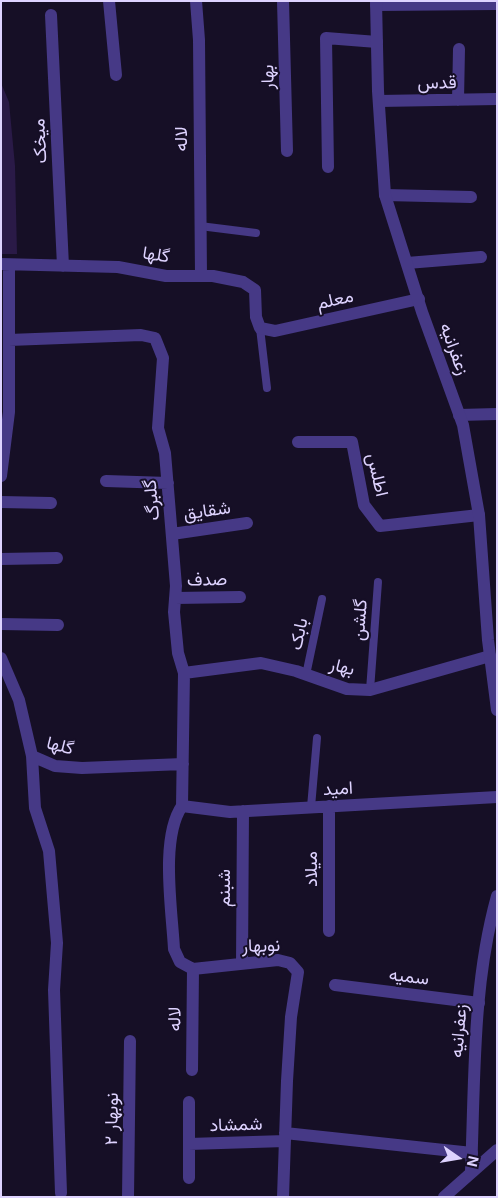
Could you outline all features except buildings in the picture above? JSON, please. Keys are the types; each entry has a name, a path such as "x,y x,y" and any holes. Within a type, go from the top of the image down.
{"street":[{"path":"109,1 116,75"},
{"name":"لاله","path":"196,1 199,40 201,276"},
{"name":"بهار","path":"284,1 287,151"},
{"path":"376,3 497,4"},
{"name":"زعفرانیه","path":"376,3 379,101 385,195 459,415 479,515 490,656 494,670 497,710"},
{"name":"میخک","path":"51,15 63,266"},
{"path":"328,167 326,38 377,42"},
{"path":"458,100 459,49"},
{"name":"قدس","path":"379,101 497,99"},
{"path":"385,195 471,197"},
{"path":"407,263 481,257"},
{"name":"گلها","path":"1,476 10,412 5,264 118,267 166,276 201,276 244,282 255,290 256,317 260,328"},
{"name":"معلم","path":"260,328 275,331 419,299"},
{"name":"گلبرگ","path":"9,340 141,335 155,338 162,358 158,428 165,453 172,534 178,653 184,673 182,806"},
{"path":"459,415 497,414"},
{"name":"اطلس","path":"298,442 352,442 364,504 380,526 479,515"},
{"path":"106,481 168,483"},
{"path":"1,502 51,503"},
{"name":"شقایق","path":"172,534 247,524"},
{"path":"1,559 57,558"},
{"name":"صدف","path":"176,598 240,597"},
{"path":"1,624 58,626"},
{"name":"بهار","path":"184,673 261,663 306,675 347,690 370,690 490,656"},
{"name":"گلها","path":"1,658 19,700 32,756 56,766 82,768 183,764"},
{"path":"32,756 35,808 49,852 57,943 54,990 61,1194"},
{"name":"امید","path":"182,806 230,812 497,797"},
{"path":"182,806 175,816 169,841 174,949 180,962 193,969"},
{"name":"میلاد","path":"329,806 329,930"},
{"name":"شبنم","path":"242,964 243,811"},
{"name":"زعفرانیه","path":"471,1171 474,1044 490,921 497,896"},
{"name":"نوبهار","path":"193,969 278,960 290,963 298,972 291,1017 283,1197"},
{"name":"لاله","path":"192,1070 193,969"},
{"name":"سمیه","path":"335,985 479,1003"},
{"name":"نوبهار ۲","path":"128,1197 130,1042"},
{"path":"189,1102 189,1178"},
{"name":"شمشاد","path":"189,1144 285,1137 472,1153"},
{"path":"444,1197 471,1171 497,1150"}],"lane":[{"path":"200,226 256,233"},
{"path":"260,328 267,388"},
{"name":"گلشن","path":"370,690 378,582"},
{"name":"بابک","path":"306,675 322,599"},
{"path":"311,808 317,738"}]}
